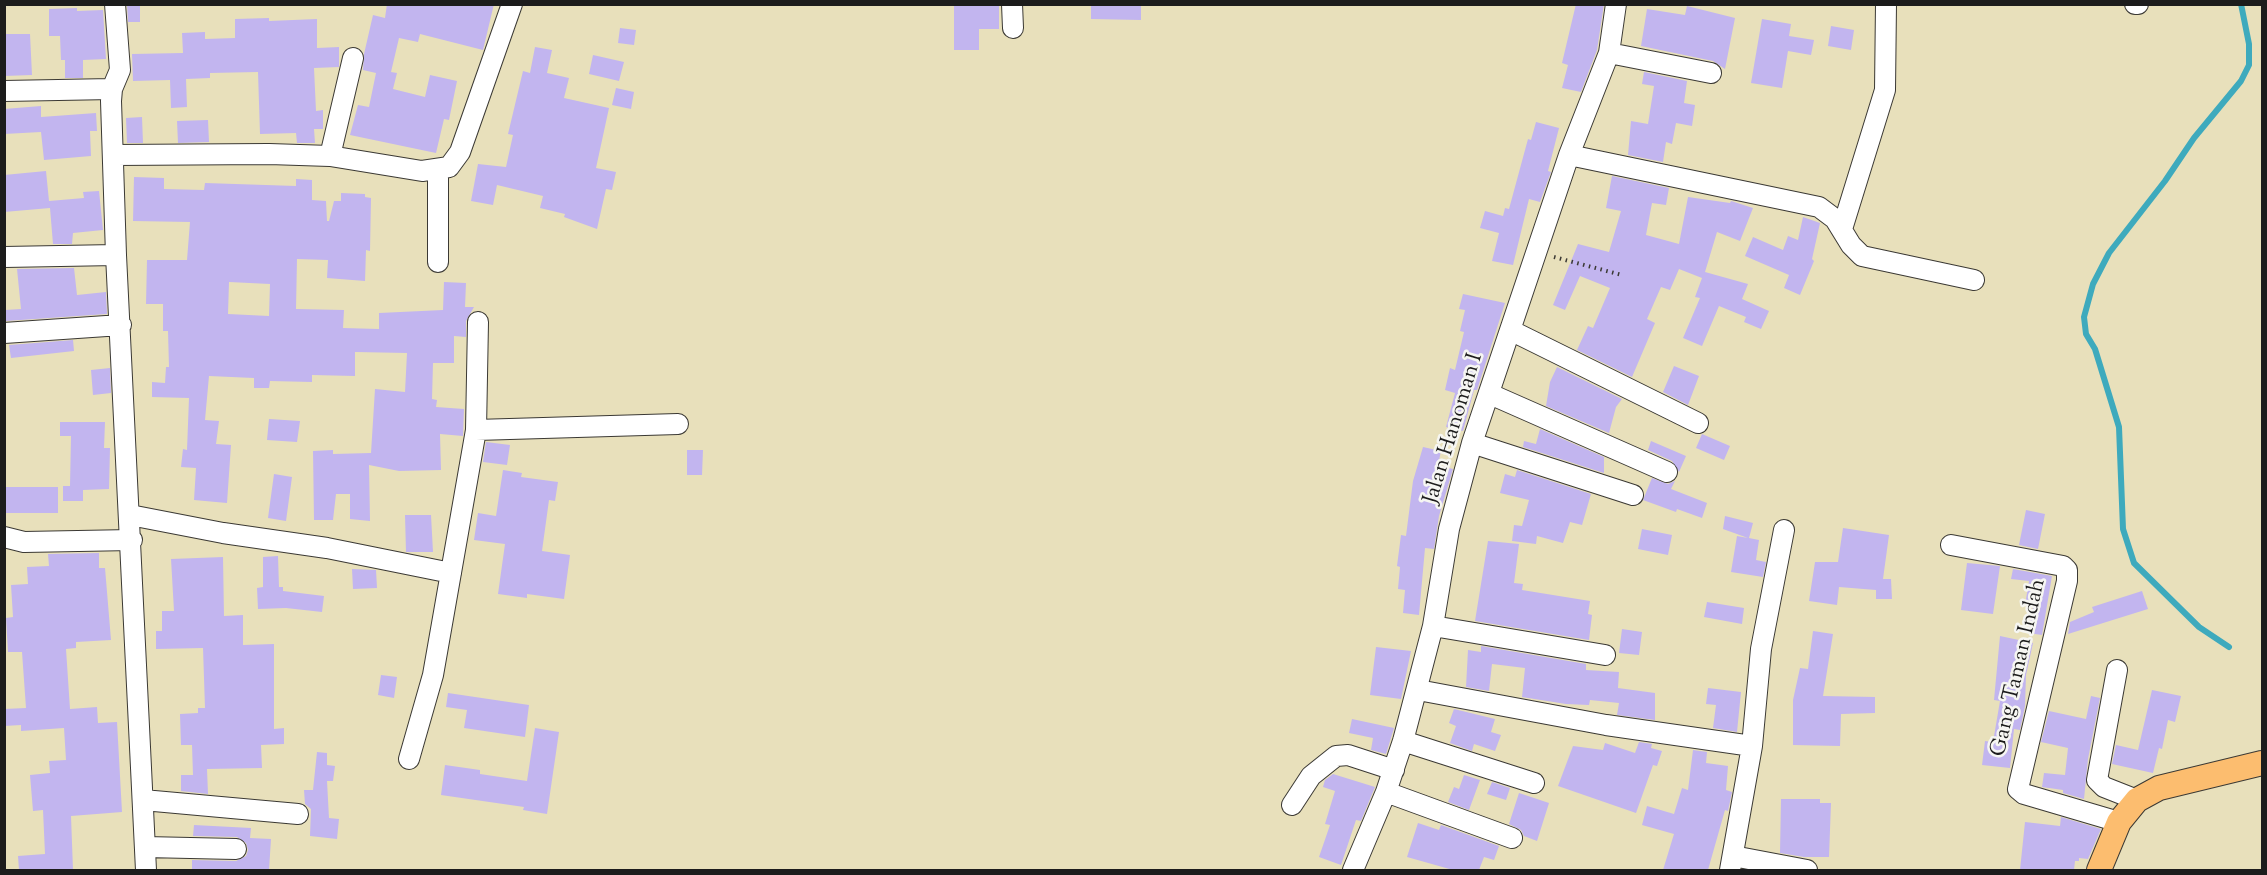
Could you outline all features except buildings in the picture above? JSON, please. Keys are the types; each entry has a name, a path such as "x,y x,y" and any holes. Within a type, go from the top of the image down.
{"main road":[{"path":"2099,870 2119,822 2138,800 2159,788 2262,763"}],"street":[{"path":"115,4 120,70 112,89 116,255 122,325 123,410 132,540 146,870"},
{"path":"114,155 330,156 397,169 438,171 449,167 460,152 512,4"},
{"path":"1012,4 1013,28"},
{"name":"Jalan Hanoman I","path":"1353,870 1394,771 1418,690 1433,626 1449,529 1472,443 1512,331 1569,156 1608,53 1616,4"},
{"path":"1842,229 1885,90 1886,4"},
{"path":"1608,53 1711,73"},
{"path":"330,156 353,58"},
{"path":"4,91 112,89"},
{"path":"1569,156 1820,207 1835,219 1851,245 1862,256 1974,280"},
{"path":"438,171 438,262"},
{"path":"4,257 116,255"},
{"path":"409,759 433,675 476,430 478,322"},
{"path":"4,333 122,325"},
{"path":"1512,331 1698,423"},
{"path":"1490,394 1667,472"},
{"path":"476,430 678,424"},
{"path":"1472,443 1633,495"},
{"path":"130,515 223,534 327,548 451,573"},
{"path":"1784,530 1761,649 1752,746 1731,863 1807,870"},
{"path":"4,537 24,542 132,540"},
{"name":"Gang Taman Indah","path":"1951,545 2063,566 2067,570 2067,581 2018,789 2024,794 2119,822"},
{"path":"1433,626 1605,655"},
{"path":"2117,670 2097,780 2104,787 2138,800"},
{"path":"1418,690 1606,725 1752,746"},
{"path":"1403,741 1534,783"},
{"path":"1292,806 1311,776 1336,756 1348,755 1394,771"},
{"path":"1386,792 1512,838"},
{"path":"143,801 298,814"},
{"path":"145,847 236,849"}],"path":[{"path":"1536,252 1622,275"}],"waterway":[{"path":"2229,647 2199,627 2134,563 2123,529 2119,427 2095,349 2086,334 2084,317 2093,284 2109,253 2165,181 2194,138 2241,81 2249,65 2249,44 2241,4"}]}
